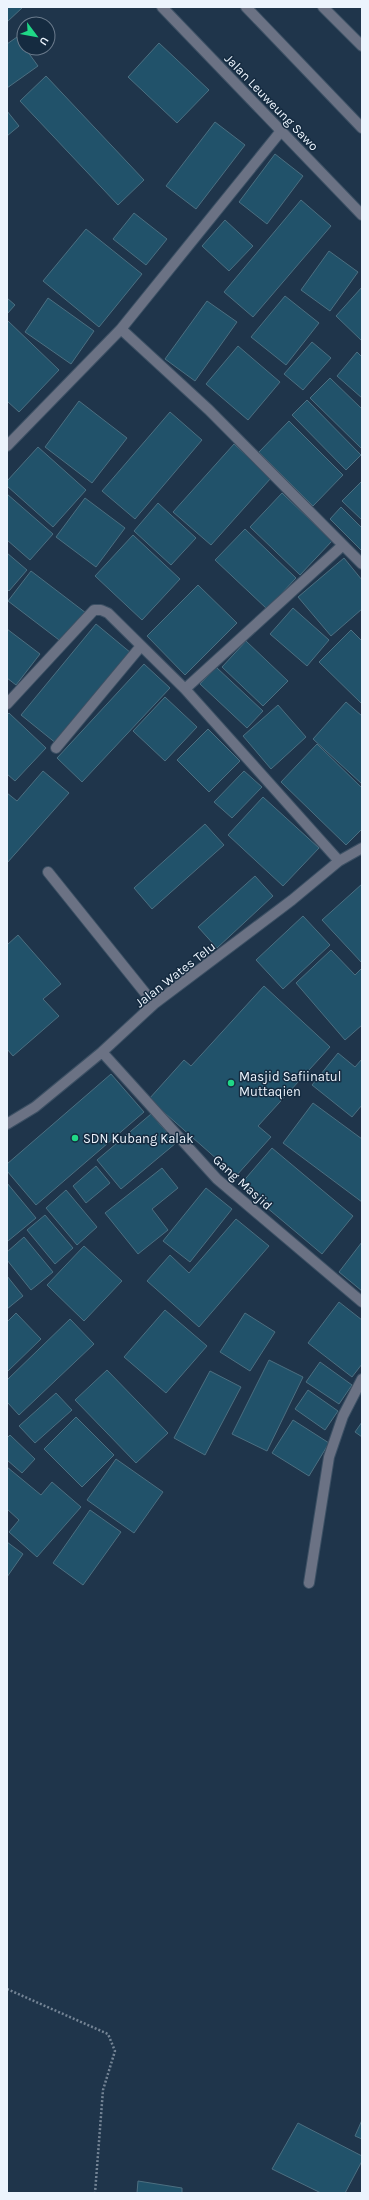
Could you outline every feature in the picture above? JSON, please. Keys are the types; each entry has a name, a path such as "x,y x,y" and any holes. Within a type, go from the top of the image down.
{"street":[{"name":"Jalan Leuweung Sawo","path":"162,7 362,215"},
{"path":"246,7 362,128"},
{"path":"324,7 362,46"},
{"path":"7,446 121,329 281,131"},
{"path":"121,329 209,410 362,564"},
{"path":"185,689 342,545"},
{"path":"7,704 94,610 102,610 108,613 185,689 339,861"},
{"path":"56,748 142,646"},
{"name":"Jalan Wates Telu","path":"7,1124 35,1107 102,1052 154,1004 292,900 339,861 361,850"},
{"path":"48,872 154,1004"},
{"name":"Gang Masjid","path":"102,1052 217,1180 362,1302"},
{"path":"309,1583 329,1457 343,1416 362,1379"}],"path":[{"path":"7,1989 108,2034 115,2051 103,2090 95,2193"}],"building":[{"path":"7,7 23,7 7,22"},
{"path":"16,38 16,56 31,56 38,66 7,88 7,44"},
{"path":"159,43 209,90 177,123 128,77"},
{"path":"46,76 144,180 118,205 20,101"},
{"path":"7,111 19,126 7,136"},
{"path":"215,122 245,145 196,209 166,186"},
{"path":"275,154 303,176 267,224 239,202"},
{"path":"301,200 331,226 253,317 224,292"},
{"path":"134,213 167,239 146,265 113,239"},
{"path":"225,220 253,246 229,271 202,246"},
{"path":"86,229 142,274 99,327 43,281"},
{"path":"329,251 358,272 330,311 301,290"},
{"path":"362,287 362,341 336,316"},
{"path":"285,296 319,323 286,365 251,337"},
{"path":"7,298 15,305 7,314"},
{"path":"48,298 94,331 71,364 25,332"},
{"path":"207,301 237,322 195,381 165,359"},
{"path":"7,320 59,370 19,412 7,401"},
{"path":"312,342 331,358 303,390 284,374"},
{"path":"238,346 280,382 248,420 206,384"},
{"path":"357,352 362,357 362,398 337,376"},
{"path":"330,378 362,409 362,449 310,398"},
{"path":"307,400 361,455 346,470 292,415"},
{"path":"79,401 127,438 92,483 45,447"},
{"path":"170,412 202,440 135,519 102,491"},
{"path":"289,421 343,475 313,506 259,452"},
{"path":"234,444 271,478 211,545 173,512"},
{"path":"38,447 86,490 53,527 7,486 7,481"},
{"path":"362,481 362,520 342,501"},
{"path":"282,493 332,541 300,575 250,527"},
{"path":"7,494 53,534 30,560 7,540"},
{"path":"85,498 125,528 96,567 56,537"},
{"path":"158,503 196,538 171,565 134,531"},
{"path":"341,507 362,528 362,551 330,519"},
{"path":"245,529 296,578 267,609 215,560"},
{"path":"133,535 180,579 142,620 95,576"},
{"path":"7,553 27,570 9,591 7,589"},
{"path":"344,558 362,580 362,609 331,636 298,597"},
{"path":"31,571 86,613 63,643 8,601"},
{"path":"198,585 237,623 185,675 147,636"},
{"path":"293,608 329,640 307,666 270,634"},
{"path":"96,624 131,653 57,744 21,715"},
{"path":"7,629 40,654 16,685 7,678"},
{"path":"351,630 362,641 362,704 319,662"},
{"path":"246,641 288,681 263,706 222,667"},
{"path":"144,664 170,688 82,782 57,758"},
{"path":"216,667 263,711 247,728 200,684"},
{"path":"165,697 197,727 165,761 133,731"},
{"path":"346,702 362,716 362,784 313,739"},
{"path":"278,705 306,737 271,769 243,736"},
{"path":"9,713 46,748 15,781 7,774 7,715"},
{"path":"208,729 240,761 209,792 177,760"},
{"path":"317,744 362,788 362,829 346,845 281,782"},
{"path":"43,771 69,793 7,863 7,793 17,801"},
{"path":"244,771 262,787 232,818 214,802"},
{"path":"263,797 319,848 283,886 228,835"},
{"path":"205,824 224,845 152,909 134,888"},
{"path":"255,876 273,896 217,948 198,927"},
{"path":"362,884 362,963 322,920"},
{"path":"303,916 330,945 283,989 256,960"},
{"path":"18,935 61,984 43,999 59,1016 13,1056 7,1049 7,945"},
{"path":"331,950 355,975 362,968 362,1025 345,1040 296,983"},
{"name":"Masjid Safiinatul Muttaqien","path":"264,986 330,1047 258,1126 271,1137 236,1176 149,1099 184,1060 191,1066"},
{"path":"338,1053 355,1067 362,1059 362,1105 352,1117 312,1085"},
{"name":"SDN Kubang Kalak","path":"111,1074 144,1112 36,1205 7,1171 7,1164"},
{"path":"313,1103 362,1139 362,1202 283,1143"},
{"path":"151,1114 176,1143 121,1189 97,1160"},
{"path":"272,1148 353,1216 322,1254 240,1185"},
{"path":"96,1166 110,1183 86,1203 73,1186"},
{"path":"162,1168 178,1188 152,1209 168,1230 138,1254 105,1213"},
{"path":"7,1183 36,1218 8,1241 7,1240"},
{"path":"206,1188 232,1209 190,1262 163,1241"},
{"path":"66,1190 97,1227 77,1245 46,1208"},
{"path":"45,1215 73,1248 55,1264 27,1230"},
{"path":"236,1219 269,1246 199,1327 147,1281 170,1255 189,1273"},
{"path":"24,1237 53,1272 31,1290 7,1260 7,1252"},
{"path":"362,1242 362,1291 339,1272"},
{"path":"84,1246 122,1281 84,1321 47,1285"},
{"path":"7,1276 23,1296 7,1309"},
{"path":"339,1302 362,1320 362,1364 352,1377 308,1343"},
{"path":"165,1310 207,1346 166,1393 124,1357"},
{"path":"16,1313 41,1339 7,1372 7,1322"},
{"path":"245,1313 275,1332 250,1371 220,1352"},
{"path":"70,1319 94,1344 19,1415 7,1402 7,1380"},
{"path":"269,1360 303,1377 267,1451 232,1434"},
{"path":"320,1362 352,1385 339,1404 306,1382"},
{"path":"107,1370 168,1433 136,1463 75,1400"},
{"path":"210,1371 241,1387 205,1455 174,1438"},
{"path":"308,1390 338,1411 325,1430 295,1409"},
{"path":"56,1393 72,1410 35,1443 19,1426"},
{"path":"76,1417 114,1455 82,1487 44,1449"},
{"path":"293,1420 329,1443 309,1476 272,1453"},
{"path":"362,1422 362,1437 355,1432"},
{"path":"10,1435 35,1459 22,1473 7,1460 7,1438"},
{"path":"116,1459 163,1492 134,1533 87,1500"},
{"path":"7,1467 41,1495 52,1482 81,1507 37,1557 9,1532 19,1520 7,1509"},
{"path":"90,1510 121,1532 83,1585 53,1563"},
{"path":"7,1542 23,1554 7,1577"},
{"path":"362,2120 362,2139 355,2136"},
{"path":"298,2123 362,2156 362,2161 345,2193 321,2193 272,2169"},
{"path":"138,2181 182,2188 182,2193 137,2193"}],"place":[{"name":"Masjid Safiinatul Muttaqien","path":"231,1083"},
{"name":"SDN Kubang Kalak","path":"75,1138"}]}
